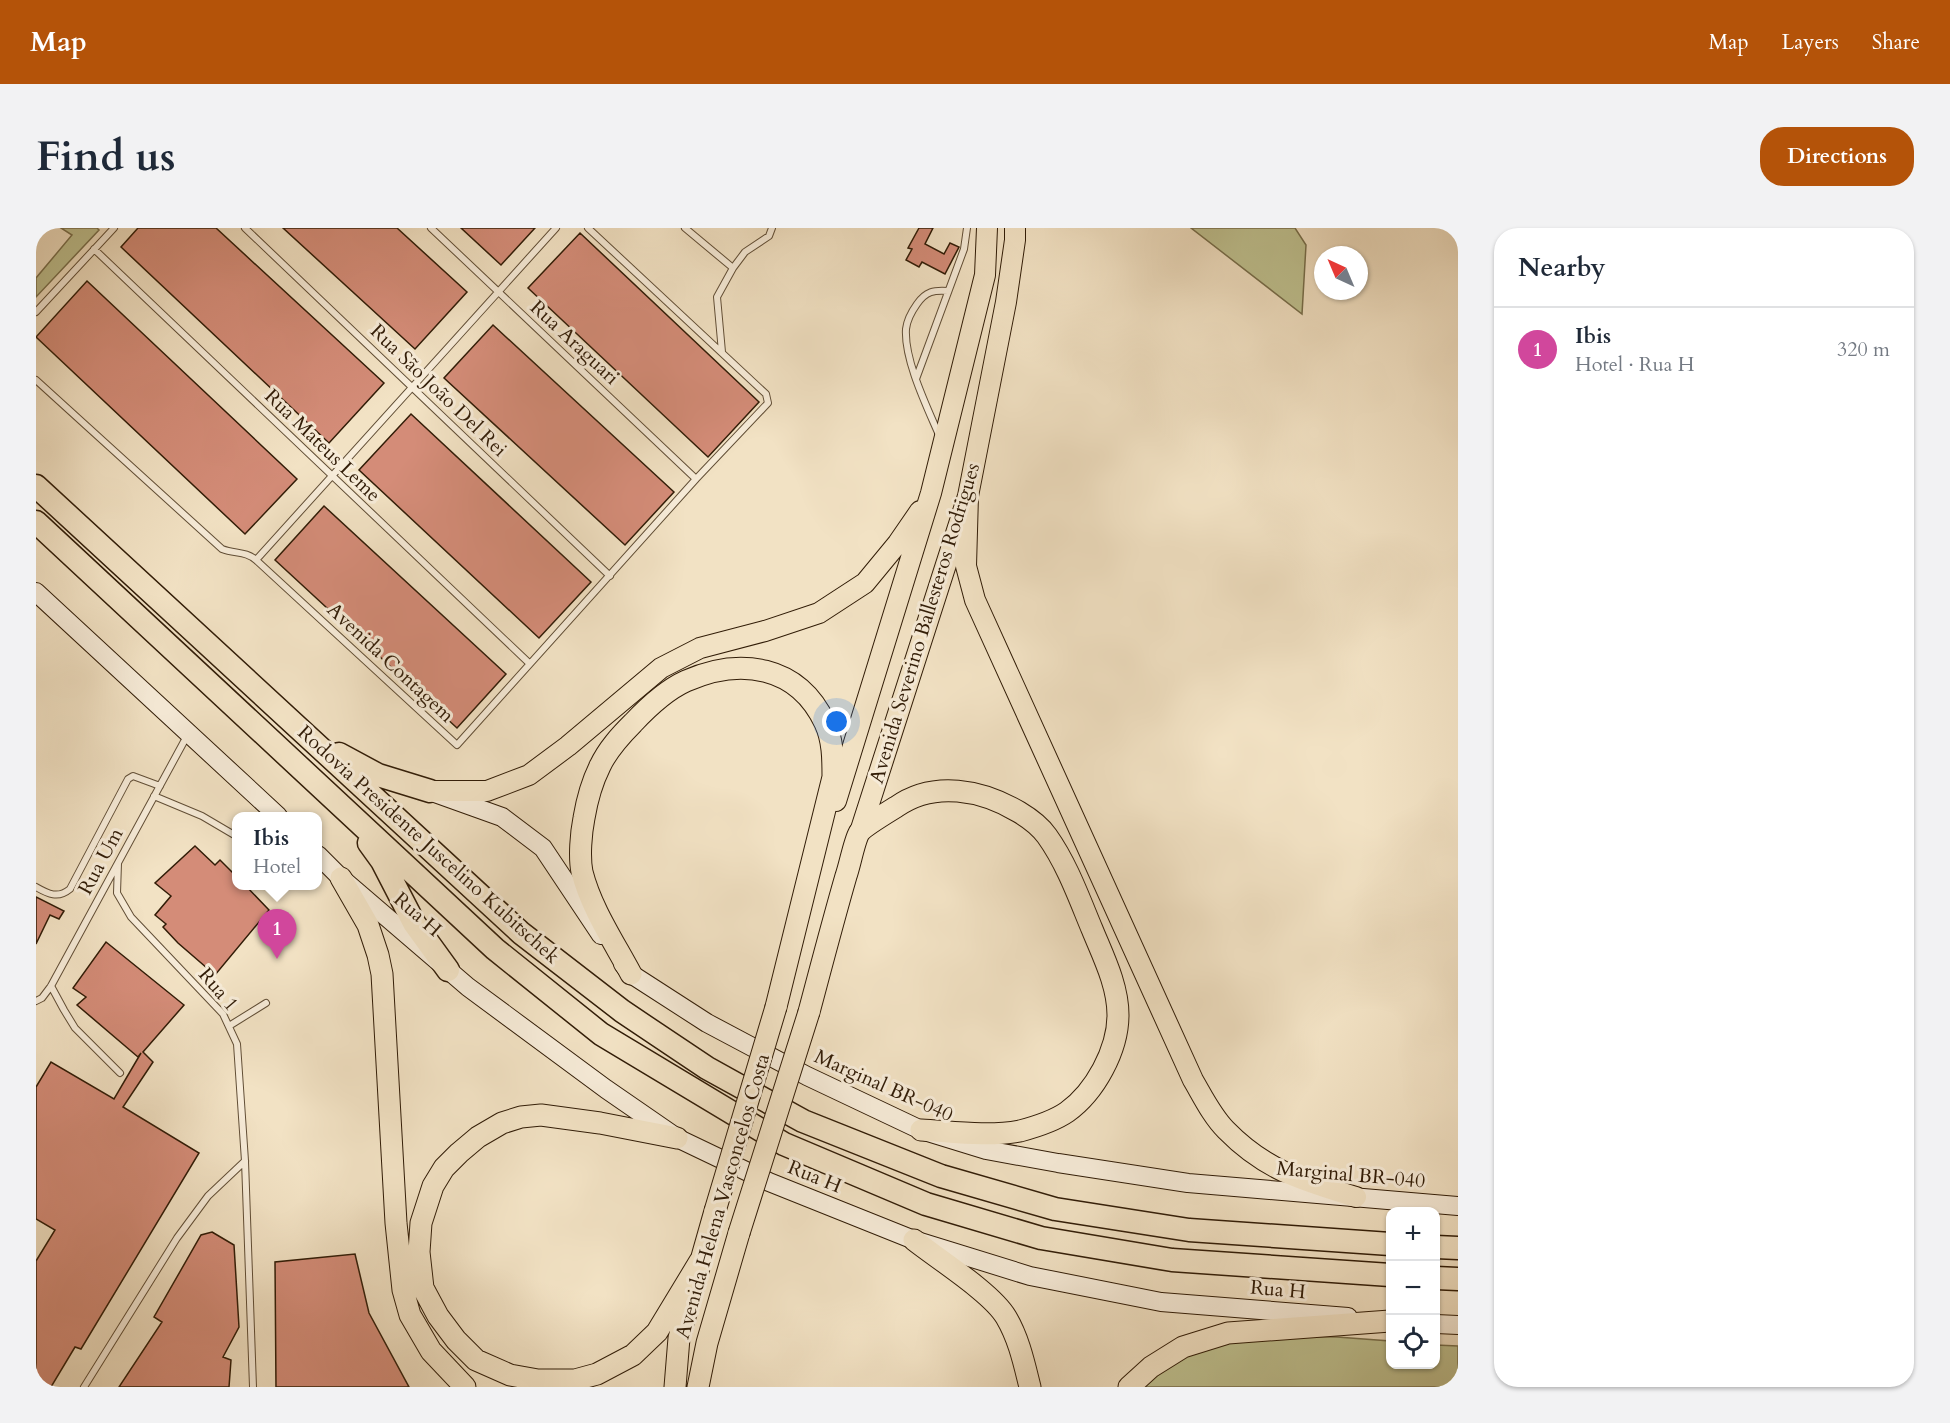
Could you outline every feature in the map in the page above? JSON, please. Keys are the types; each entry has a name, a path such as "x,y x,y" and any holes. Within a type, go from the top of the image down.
{"highway":[{"name":"Rodovia Presidente Juscelino Kubitschek","path":"36,486 521,933 622,1011 698,1062 803,1121 941,1176 1055,1209 1189,1230 1386,1244"},
{"name":"Rodovia Presidente Juscelino Kubitschek","path":"36,522 495,949 601,1034 784,1144 926,1204 1041,1238 1172,1260 1386,1275"},
{"path":"631,974 594,905 582,871 582,831 587,799 600,766 617,739 660,698 684,682 709,673 737,667 760,670 783,677 799,688 812,702 826,724 833,751 833,777 795,933"},
{"path":"312,739 378,775 430,791"},
{"path":"860,832 902,803 918,795 939,790 966,791 1004,803 1029,818 1046,833 1072,882 1110,973 1115,994 1118,1015 1115,1040 1109,1058 1090,1088 1066,1112 1020,1131 980,1135 921,1130"},
{"path":"348,812 382,861 414,923 448,970"},
{"name":"Avenida Severino Ballesteros Rodrigues","path":"809,1012 860,832"},
{"path":"340,878 368,925 382,975 396,1223 403,1290 410,1315 431,1351 465,1387"},
{"name":"Avenida Severino Ballesteros Rodrigues","path":"776,1007 795,933"},
{"name":"Avenida Helena Vasconcelos Costa","path":"675,1387 679,1338 776,1007"},
{"name":"Avenida Helena Vasconcelos Costa","path":"698,1387 707,1342 739,1233 809,1012"},
{"path":"677,1138 600,1123 541,1115 521,1117 502,1123 478,1137 444,1168 433,1186 420,1223 419,1252 423,1287 438,1316 456,1340 476,1360 510,1375 538,1380 575,1380 597,1374 633,1355 657,1332 700,1261"},
{"path":"914,1240 984,1294 1005,1315 1019,1344 1030,1387"},
{"path":"1440,1247 1458,1248"},
{"path":"1440,1278 1458,1279"},
{"path":"1129,1387 1151,1367 1183,1347 1228,1333 1386,1321"},
{"path":"707,1342 713,1387"}],"main road":[{"name":"Avenida Severino Ballesteros Rodrigues","path":"795,933 931,494 985,275 987,228"},
{"name":"Avenida Severino Ballesteros Rodrigues","path":"860,832 968,496 1006,302 1015,228"},
{"path":"430,791 488,791 529,775 568,746 661,668 700,648 765,632 819,613 866,583 898,543 931,494"},
{"path":"968,496 966,566 975,600 1193,1080 1212,1114 1225,1130 1265,1163 1299,1180 1356,1197"},
{"path":"36,592 274,812"},
{"name":"Marginal BR-040","path":"430,791 502,817 543,848 604,941 631,974 707,1023 807,1076 921,1130 986,1150 1188,1183 1458,1206"},
{"name":"Rua H","path":"322,859 340,878 468,987 677,1138 769,1182 914,1240 1030,1276 1161,1302 1386,1321"},
{"path":"1440,1324 1458,1325"}],"lane":[{"path":"36,312 114,228"},
{"name":"Rua São João Del Rei","path":"245,228 610,576"},
{"name":"Rua Araguari","path":"432,228 696,479"},
{"path":"256,560 556,228"},
{"name":"Avenida Contagem","path":"36,380 222,549 234,553 249,553 457,745 696,479 768,403 769,398 766,394 588,228"},
{"path":"685,228 733,268"},
{"path":"722,352 717,297 745,252 769,236 772,228"},
{"path":"915,380 964,249 967,228"},
{"name":"Rua Mateus Leme","path":"94,249 529,663"},
{"path":"944,444 915,380 906,328 910,316 925,294 936,290 948,291"},
{"name":"Rua Um","path":"36,1007 51,986 189,732"},
{"path":"36,887 49,895 64,894 70,889 128,779 133,776 160,786"},
{"path":"154,796 202,816 232,833"},
{"name":"Rua 1","path":"118,862 117,893 132,917 223,1014 237,1044 245,1161 253,1387"},
{"path":"51,986 75,1028 120,1073"},
{"path":"229,1026 266,1003"},
{"path":"84,1387 177,1238 208,1196 245,1161"}],"green space":[{"path":"61,228 97,228 99,230 36,297 36,278 72,235"},
{"path":"1191,228 1295,228 1306,245 1302,314"},
{"path":"1281,1336 1386,1341 1386,1369 1440,1369 1440,1345 1458,1346 1458,1387 1144,1387 1162,1370 1194,1352 1236,1339"}],"building":[{"path":"138,228 216,228 384,383 329,443 121,247"},
{"path":"283,228 397,228 467,292 415,349"},
{"path":"461,228 535,228 501,265"},
{"path":"919,228 933,228 925,244 944,254 950,243 959,247 945,274 922,262 919,267 906,260 912,249 908,248"},
{"path":"580,233 759,402 708,457 528,288"},
{"path":"87,281 297,479 245,534 36,337"},
{"path":"493,325 674,492 625,545 444,378"},
{"path":"411,414 591,582 539,638 359,470"},
{"path":"324,506 506,674 457,728 275,560"},
{"path":"195,846 215,865 220,860 232,872 232,890 250,890 269,910 215,975 178,943 163,927 166,924 155,915 171,896 155,883"},
{"path":"36,897 64,911 59,919 50,915 36,944"},
{"path":"106,942 184,1005 143,1052 153,1062 123,1107 199,1153 81,1349 75,1347 51,1387 36,1387 36,1261 55,1230 36,1219 36,1087 51,1062 114,1099 141,1053 138,1057 77,1005 86,997 73,988"},
{"path":"212,1232 234,1245 239,1327 223,1357 231,1360 229,1387 119,1387 162,1322 154,1317 201,1235"},
{"path":"355,1254 369,1313 409,1387 276,1387 275,1262"}],"place":[{"name":"Ibis","path":"277,959"}]}
